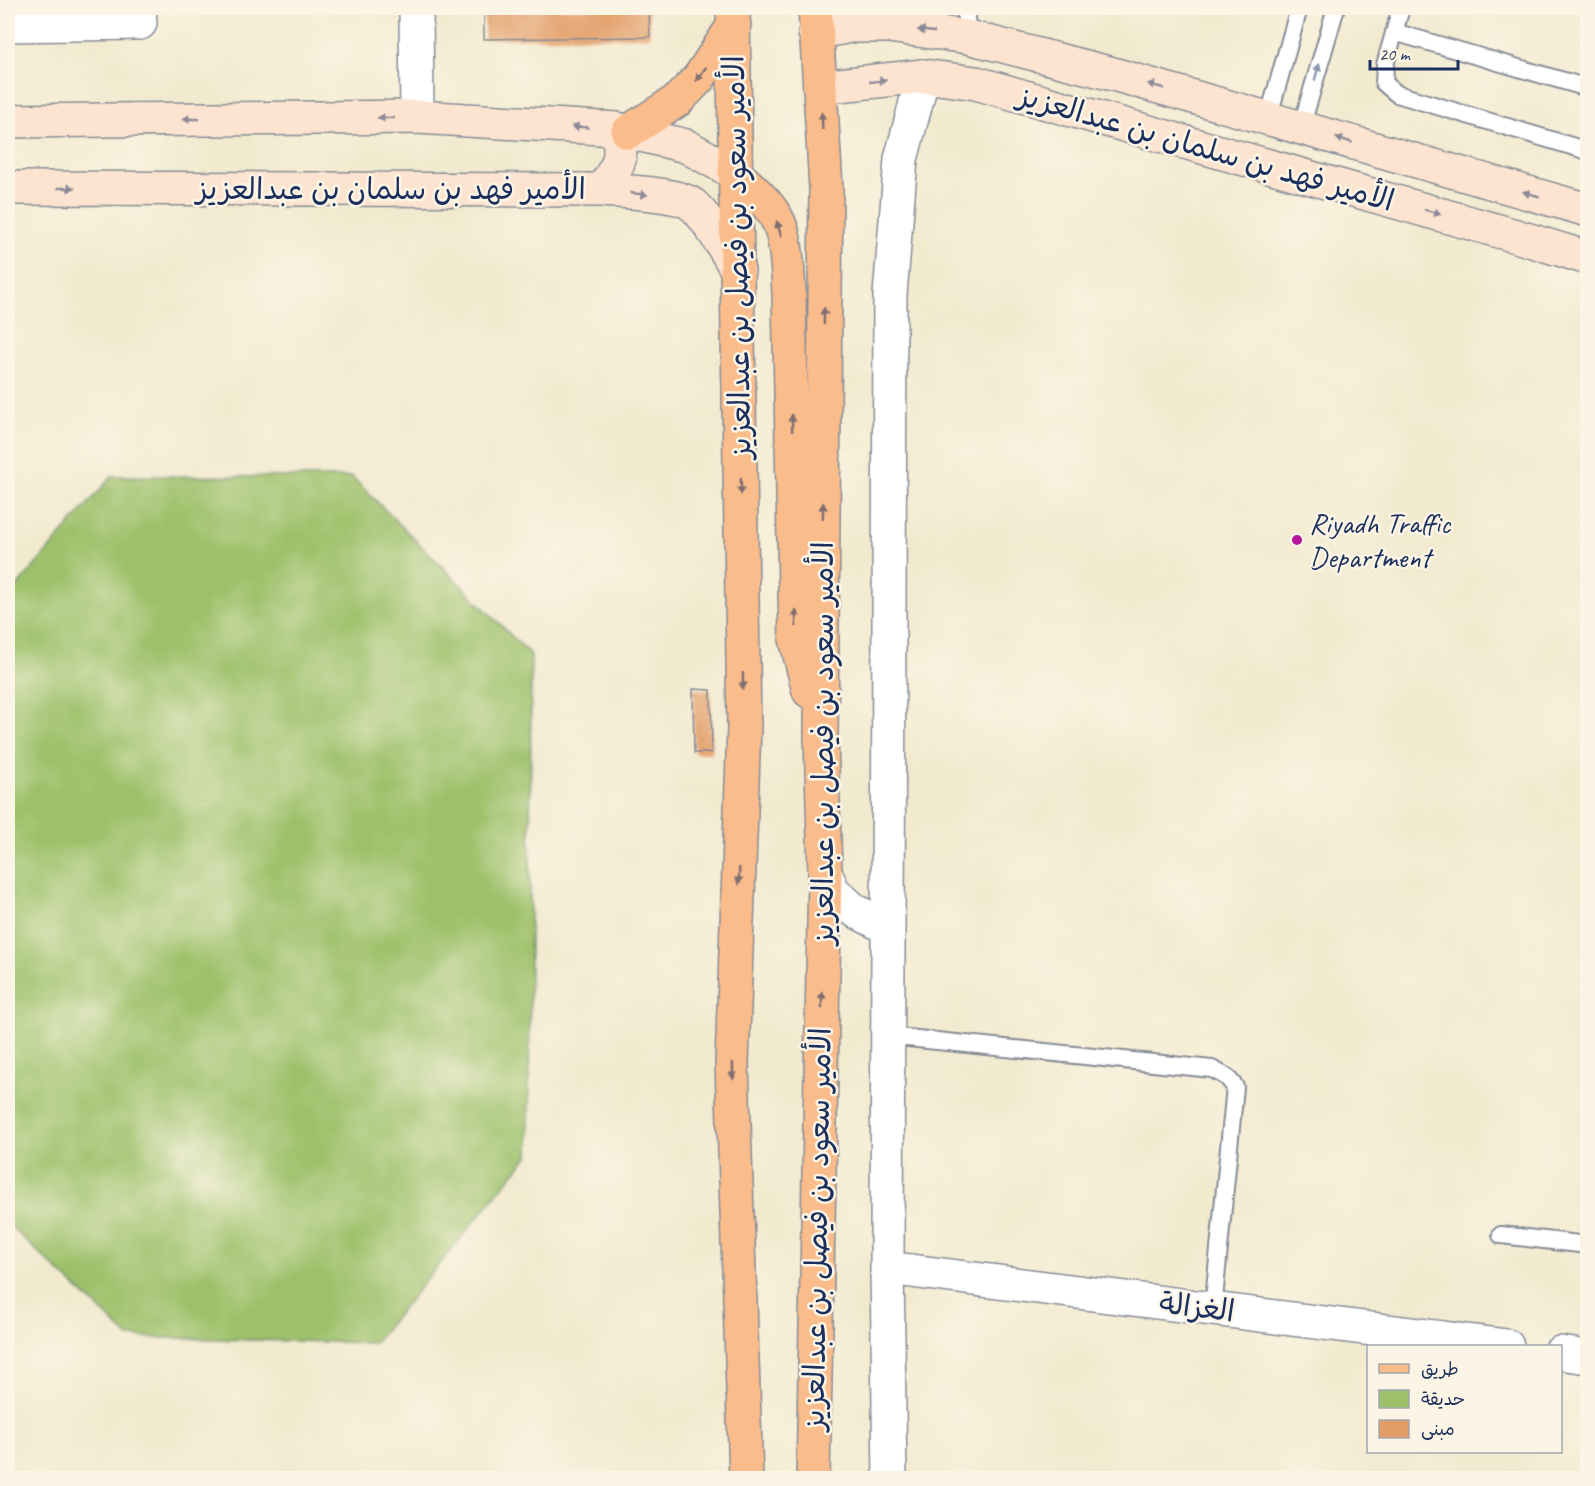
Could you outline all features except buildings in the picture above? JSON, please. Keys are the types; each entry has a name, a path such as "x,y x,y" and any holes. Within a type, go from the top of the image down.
{"main road":[{"path":"623,130 678,100 699,78 733,16"},
{"name":"الأمير سعود بن فيصل بن عبدالعزيز","path":"733,16 744,727 732,1064 746,1479"},
{"name":"الأمير سعود بن فيصل بن عبدالعزيز","path":"813,1479 825,873 820,737 825,188 815,20"},
{"path":"735,173 759,195 779,223 786,256 789,294 796,639 820,737"}],"street":[{"path":"8,24 140,23 139,8"},
{"path":"416,8 417,117"},
{"path":"815,20 850,26 966,22 1113,74 1587,210"},
{"path":"890,1479 887,1268 890,295 901,159 923,76"},
{"name":"الأمير فهد بن سلمان بن عبدالعزيز","path":"820,87 923,76 976,83 1493,229 1587,258"},
{"name":"الأمير فهد بن سلمان بن عبدالعزيز","path":"8,121 417,117 623,130 687,146 735,173"},
{"path":"602,190 614,172 621,152 623,130"},
{"name":"الأمير فهد بن سلمان بن عبدالعزيز","path":"8,188 602,190 678,198 693,205 704,218 738,271"},
{"path":"825,873 833,891 854,910 888,928"},
{"name":"الغزالة","path":"887,1268 1492,1345"},
{"path":"1562,1353 1587,1357"}],"lane":[{"path":"1268,119 1299,8"},
{"path":"1302,128 1336,8"},
{"path":"1401,8 1385,65 1384,83 1397,94 1587,152"},
{"path":"1394,32 1587,88"},
{"path":"888,1036 1212,1069 1227,1077 1235,1087 1213,1309"},
{"path":"1501,1235 1587,1245"}],"green space":[{"path":"112,476 352,477 531,655 529,1155 374,1343 129,1337 8,1224 8,597"}],"place":[{"name":"Riyadh Traffic Department","path":"1297,540"}]}
